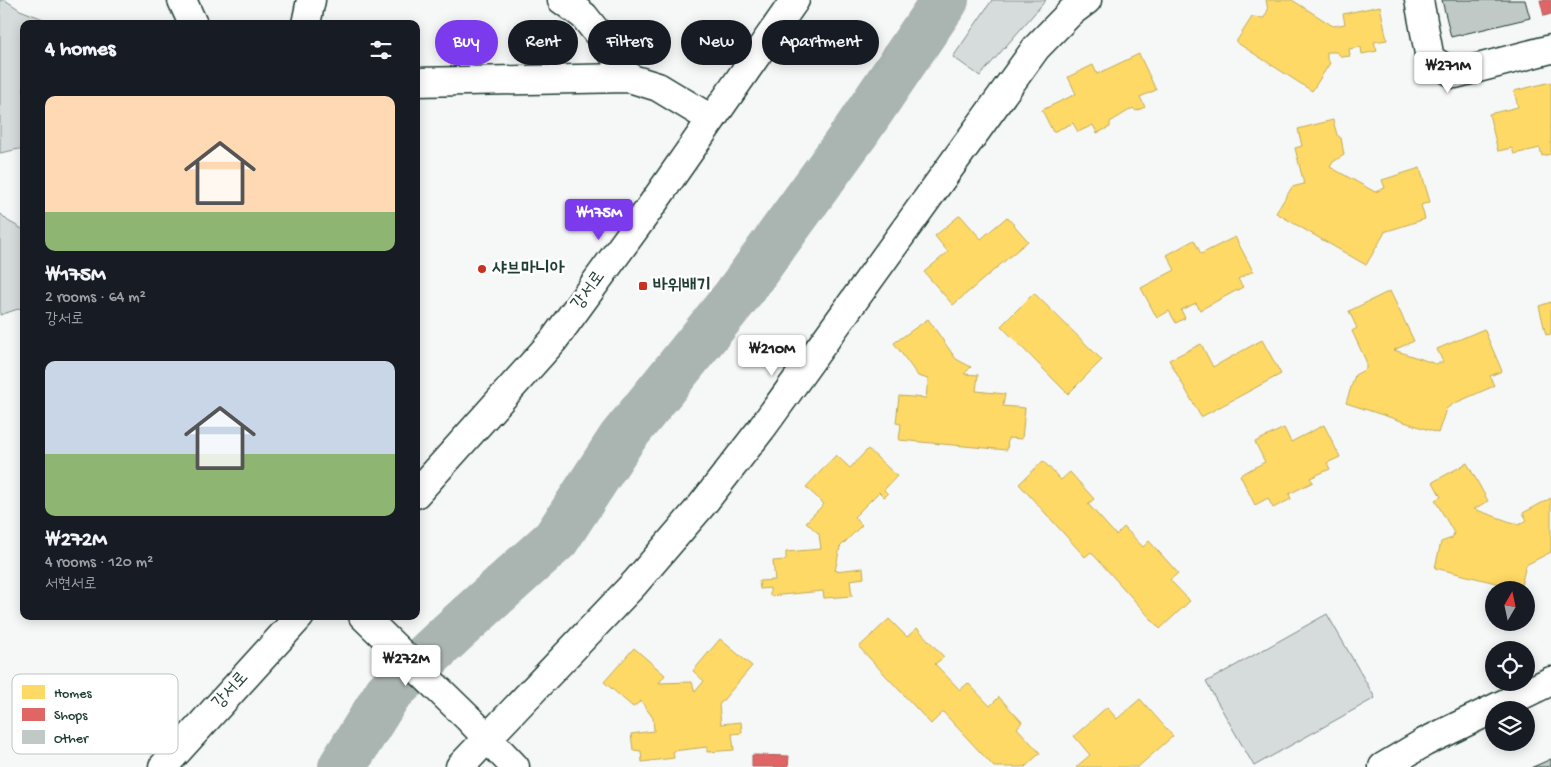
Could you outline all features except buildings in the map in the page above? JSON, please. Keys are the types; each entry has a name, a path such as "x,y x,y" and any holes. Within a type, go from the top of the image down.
{"street":[{"path":"182,0 191,20"},
{"path":"307,20 311,0"},
{"path":"562,0 584,16 610,49 629,78"},
{"name":"강서로","path":"420,490 553,341 794,0"},
{"path":"460,767 478,728 636,583 702,505 762,428 1036,48 1071,12 1087,0"},
{"path":"1419,0 1430,59 1455,74 1551,49"},
{"path":"420,82 629,78 658,87 711,119"},
{"name":"강서로","path":"178,750 296,620"},
{"path":"368,620 515,767"},
{"path":"1383,767 1425,742 1551,681"},
{"name":"강서로","path":"163,767 175,754"}],"shaded area":[{"path":"0,0 5,0 20,10 46,20 20,20 20,149 0,153"},
{"path":"992,0 1046,0 980,76 953,57"},
{"path":"0,213 8,221 20,228 20,308 0,315"},
{"path":"1327,614 1375,698 1254,766 1206,682"}],"waterway":[{"path":"342,767 388,693 556,539 622,438 735,298 855,133 945,0"}],"place":[{"name":"샤브마니아","path":"482,269"},
{"name":"바위배기","path":"643,286"}]}
